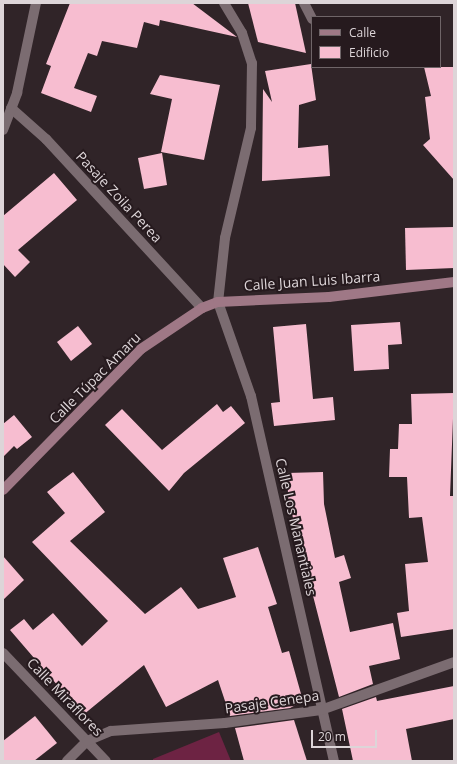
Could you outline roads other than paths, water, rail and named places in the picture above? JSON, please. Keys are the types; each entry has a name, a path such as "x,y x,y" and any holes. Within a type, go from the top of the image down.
{"street":[{"path":"3,130 11,108 36,3"},
{"path":"218,302 225,238 251,121 252,63 242,33 224,3"},
{"path":"304,3 311,17"},
{"name":"Pasaje Zoila Perea","path":"11,108 46,139 202,308"},
{"name":"Calle Juan Luis Ibarra","path":"218,302 329,297 454,282"},
{"name":"Calle Túpac Amaru","path":"3,490 141,349 202,308 218,302"},
{"name":"Calle Los Manantiales","path":"218,302 252,403 321,710 334,761"},
{"name":"Calle Miraflores","path":"3,653 106,761"},
{"name":"Pasaje Cenepa","path":"87,741 111,731 225,723 321,710 454,662"},
{"path":"68,761 87,741"}]}
